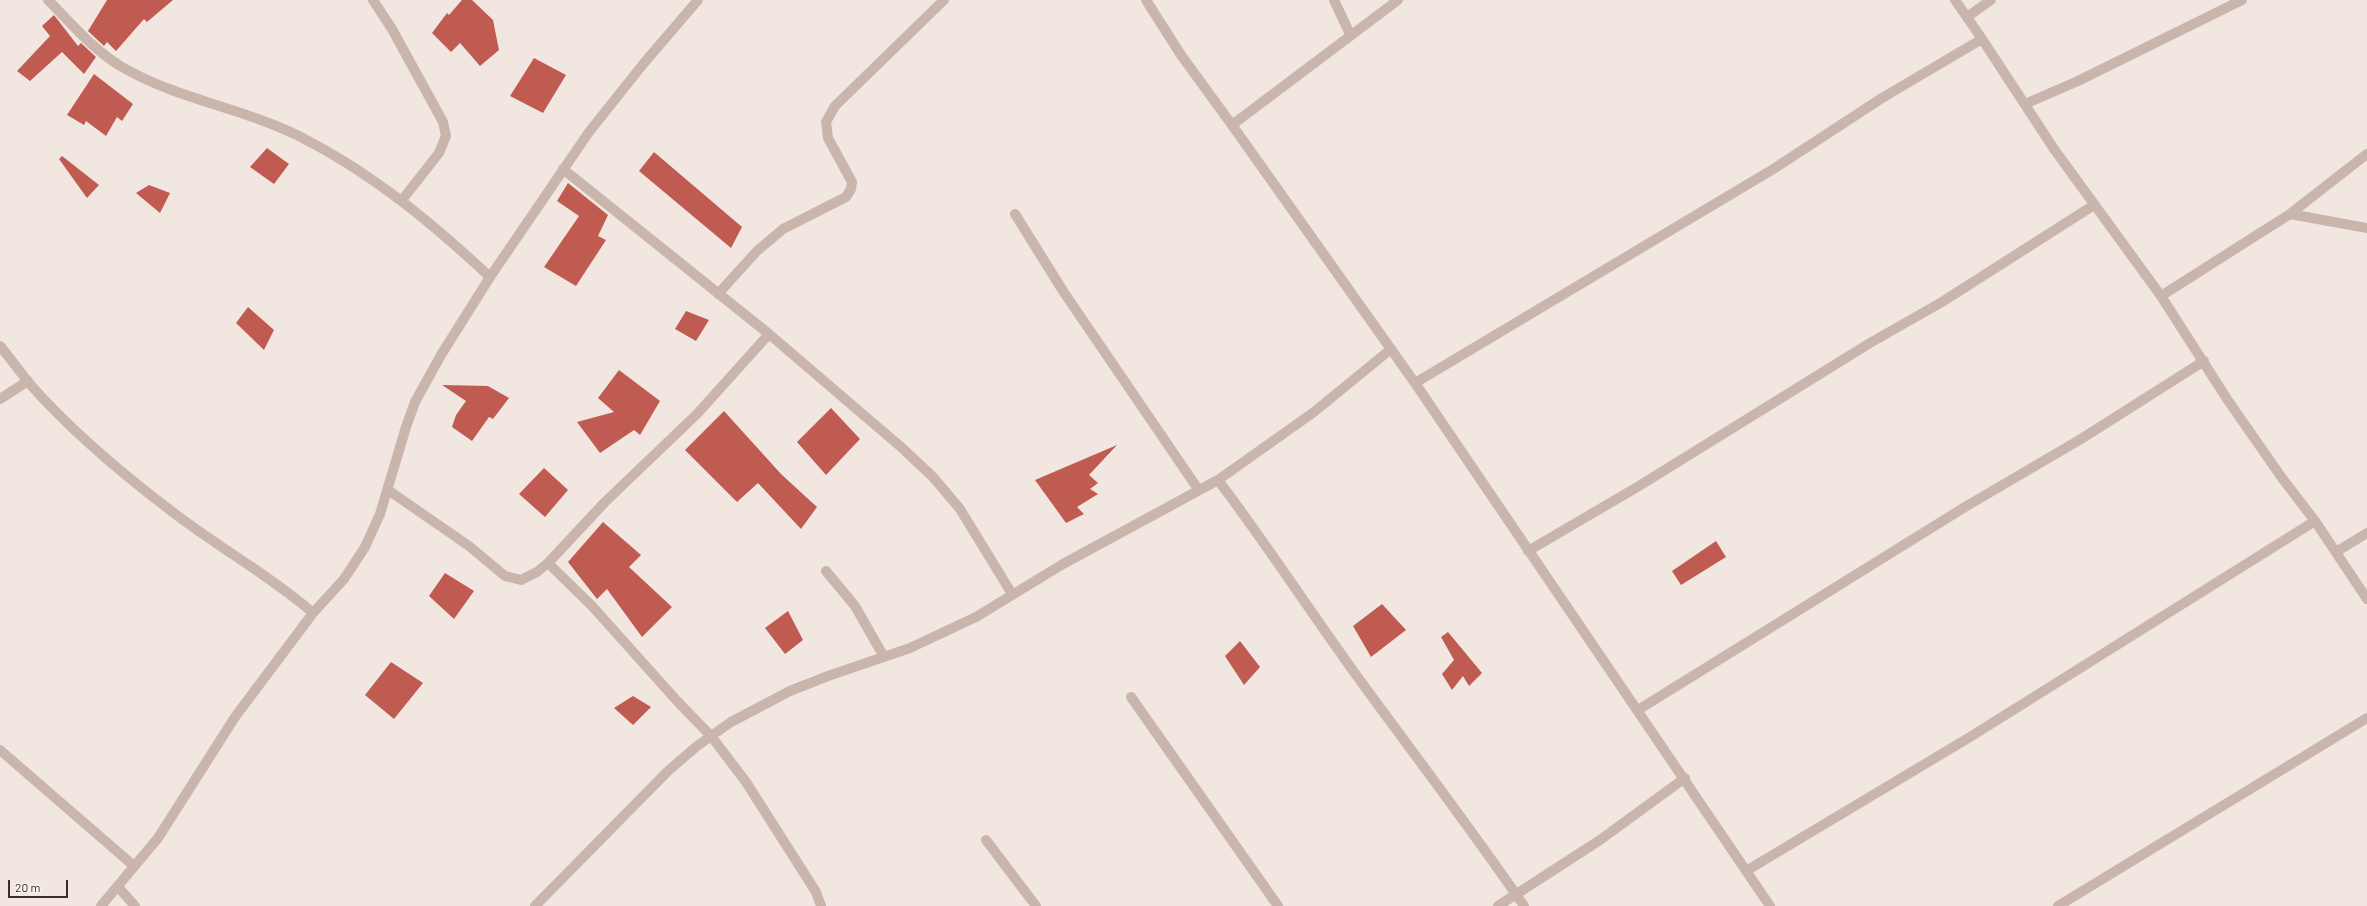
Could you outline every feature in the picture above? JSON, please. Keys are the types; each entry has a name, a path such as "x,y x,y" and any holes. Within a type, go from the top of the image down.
{"street":[{"path":"48,0 94,47 122,67 193,98 250,117 297,135 344,160 402,200 455,244 490,277"},
{"path":"373,0 392,29 443,122 446,136 439,153 402,200"},
{"path":"101,906 158,838 236,717 313,613 344,579 365,547 388,490 415,402 441,356 490,277 563,169 644,63 698,0"},
{"path":"718,294 757,251 783,229 846,197 852,182 828,138 826,122 835,106 944,0"},
{"path":"1146,0 1181,55 1415,383 1528,551 1685,778 1770,906"},
{"path":"1334,0 1350,34"},
{"path":"1232,125 1350,34 1398,0"},
{"path":"1954,0 1967,16 2094,205 2161,296 2227,399 2282,478 2315,521 2367,599"},
{"path":"1967,16 1991,0"},
{"path":"2025,104 2078,81 2242,0"},
{"path":"1415,383 1768,172 1882,98 1982,39"},
{"path":"2161,296 2290,214 2367,154"},
{"path":"563,169 769,334 901,447 933,477 960,509 1012,594"},
{"path":"1528,551 1639,486 1870,343 1942,302 2094,205"},
{"path":"1015,214 1063,291 1198,489"},
{"path":"2290,214 2367,228"},
{"path":"388,490 463,542 505,576 521,580 537,572 548,563 605,502 697,414 769,334"},
{"path":"0,346 28,381 80,434 127,476 214,543 264,575 313,613"},
{"path":"535,906 668,771 711,736 731,722 790,691 944,634 976,617 1012,594 1198,489 1218,480 1314,412 1390,349"},
{"path":"1638,710 1965,507 2081,439 2204,361"},
{"path":"0,399 28,381"},
{"path":"1218,480 1267,546 1361,682 1448,799 1524,906"},
{"path":"1746,871 1970,737 2315,521"},
{"path":"2336,552 2367,533"},
{"path":"548,563 592,606 678,702 711,736 746,782 816,892 821,906"},
{"path":"826,571 855,606 884,657"},
{"path":"1131,697 1278,906"},
{"path":"2058,906 2367,718"},
{"path":"0,750 134,866"},
{"path":"1498,906 1600,840 1685,778"},
{"path":"986,840 1036,906"},
{"path":"118,887 135,906"}],"building":[{"path":"107,0 173,0 147,22 144,19 116,51 107,42 104,46 88,31"},
{"path":"462,0 472,0 493,20 499,50 480,66 460,43 451,52 432,33 447,13 449,15"},
{"path":"54,15 78,46 81,43 96,57 84,74 62,52 30,81 17,71 50,36 42,26"},
{"path":"534,58 566,75 543,113 510,96"},
{"path":"94,74 133,104 122,121 117,117 106,136 86,121 84,125 67,115"},
{"path":"267,148 289,164 274,184 250,167"},
{"path":"654,152 742,227 731,248 639,171"},
{"path":"62,156 99,185 87,198 59,159"},
{"path":"568,183 608,215 598,236 606,240 576,286 544,267 579,216 557,201"},
{"path":"149,185 170,193 160,213 136,193"},
{"path":"248,307 274,330 264,350 236,323"},
{"path":"686,311 709,320 696,341 675,329"},
{"path":"619,370 660,401 640,435 634,430 600,453 577,422 614,412 598,398"},
{"path":"442,385 488,386 509,398 493,419 489,417 472,441 452,427 456,415 466,401"},
{"path":"831,408 860,439 826,475 797,442"},
{"path":"724,411 781,474 817,507 801,529 758,483 737,502 685,450"},
{"path":"1117,445 1089,475 1098,483 1090,489 1098,494 1077,507 1084,514 1066,523 1035,480"},
{"path":"544,468 568,490 545,517 519,494"},
{"path":"603,522 641,555 629,567 672,607 642,637 607,589 597,599 568,562"},
{"path":"1716,541 1726,557 1681,585 1672,571"},
{"path":"445,573 474,591 454,619 429,596"},
{"path":"1382,604 1406,630 1371,657 1353,626"},
{"path":"788,611 803,640 785,654 765,628"},
{"path":"1448,632 1482,673 1469,686 1463,676 1452,690 1442,674 1454,660 1441,637"},
{"path":"1240,641 1260,667 1244,685 1225,656"},
{"path":"391,662 423,683 394,719 365,695"},
{"path":"633,696 651,707 633,725 614,708"}]}
